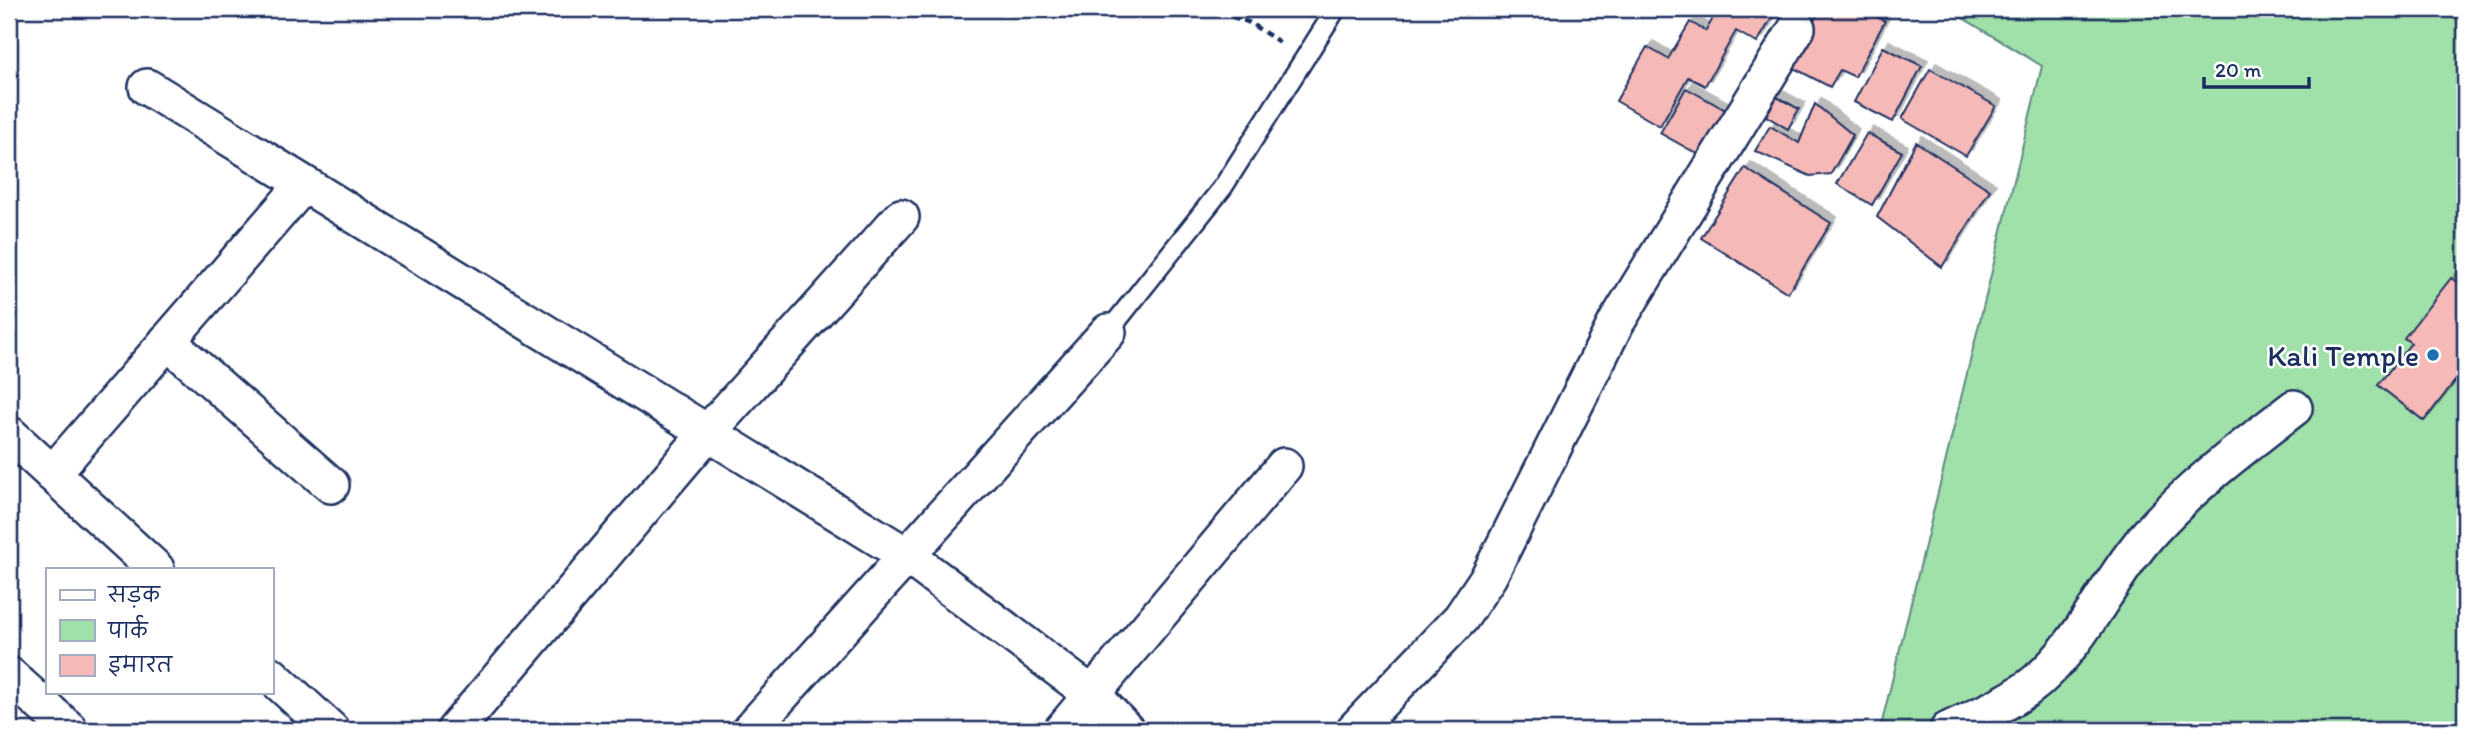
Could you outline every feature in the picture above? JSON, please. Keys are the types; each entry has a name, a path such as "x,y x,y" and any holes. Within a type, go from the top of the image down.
{"street":[{"path":"1354,730 1461,618 1489,576 1616,323 1797,28"},
{"path":"147,87 906,555 1093,695 1126,730"},
{"path":"52,474 304,184"},
{"path":"455,730 708,432 901,217"},
{"path":"750,730 1108,332"},
{"path":"167,341 331,485"},
{"path":"1948,730 2036,682 2058,659 2151,531 2195,486 2294,408"},
{"path":"9,434 155,568"},
{"path":"1062,730 1283,466"},
{"path":"9,674 69,730"},
{"path":"273,677 331,730"}],"lane":[{"path":"1108,332 1223,187 1336,9"}],"path":[{"path":"1209,9 1248,22 1306,58"}],"green space":[{"path":"1948,9 2465,9 2465,730 1880,730 2042,66"}],"building":[{"path":"1718,9 1761,9 1773,16 1757,43 1736,31 1705,86 1688,77 1660,126 1616,101 1647,47 1668,59 1690,22 1706,31"},
{"path":"1820,9 1861,9 1885,21 1855,77 1840,70 1830,87 1790,66"},
{"path":"1883,47 1922,66 1893,122 1854,102"},
{"path":"1930,69 1996,106 1966,156 1902,119"},
{"path":"1686,88 1729,112 1703,157 1660,133"},
{"path":"1777,97 1799,109 1788,129 1766,116"},
{"path":"1815,104 1853,135 1831,174 1810,176 1755,151 1770,126 1799,143"},
{"path":"1867,133 1902,152 1872,205 1837,184"},
{"path":"1916,142 1990,190 1942,267 1877,217"},
{"path":"1745,168 1831,223 1788,293 1701,238"},
{"name":"Kali Temple","path":"2451,278 2465,288 2465,368 2424,421 2378,385 2411,343 2404,338"}],"place":[{"name":"Kali Temple","path":"2433,355"}]}
